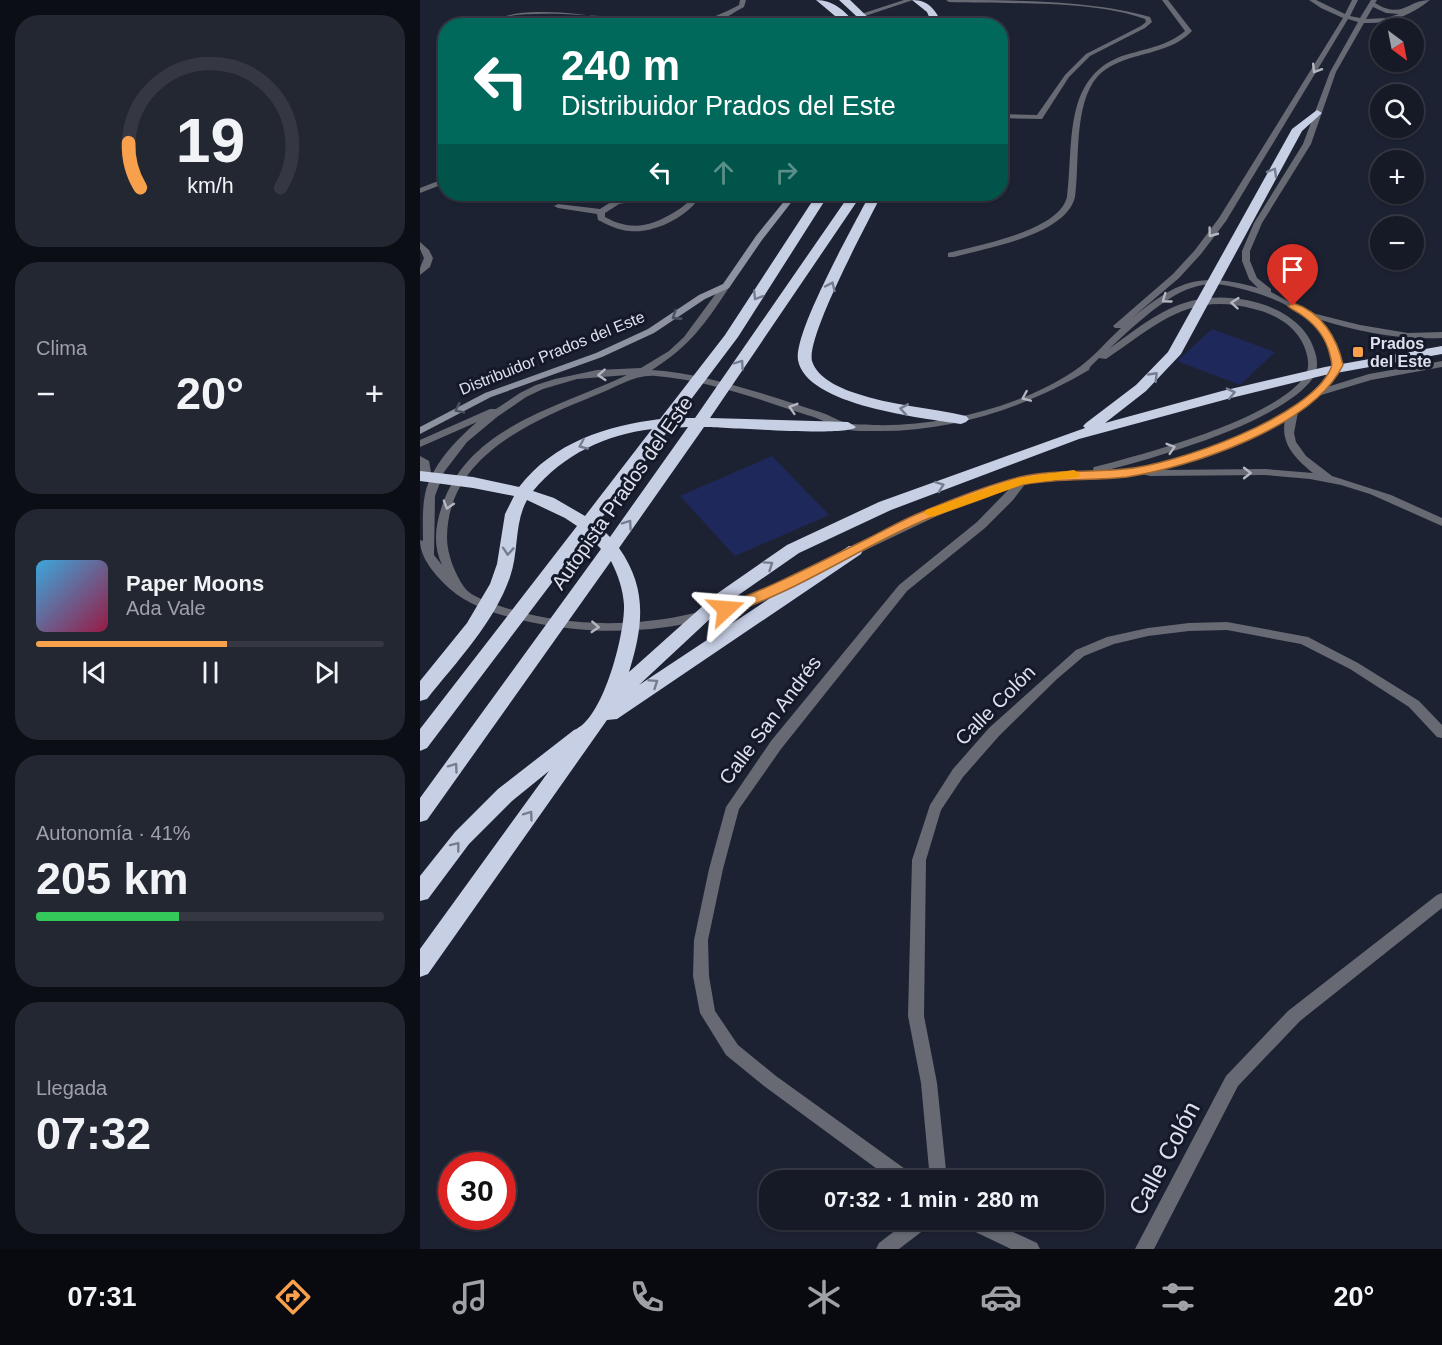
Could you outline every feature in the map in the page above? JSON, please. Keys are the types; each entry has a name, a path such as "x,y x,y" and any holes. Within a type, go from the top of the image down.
{"highway":[{"path":"844,0 864,18"},
{"path":"917,0 932,10 935,18"},
{"path":"825,2 844,18"},
{"path":"1074,436 1141,388 1174,354 1298,129 1317,113"},
{"name":"Autopista Prados del Este","path":"420,743 731,337 818,201"},
{"name":"Autopista Prados del Este","path":"420,814 535,657 757,341 851,201"},
{"path":"873,201 810,329 804,359 808,368 818,379 847,397 961,418"},
{"path":"420,967 613,698 721,599 774,561 807,541 885,506 1074,436 1227,394 1325,371 1442,350"},
{"path":"420,694 472,631 499,585 507,562 511,523 517,505 534,478 572,450 635,427 688,423 848,427"},
{"path":"420,477 503,486 532,494 582,520 604,541 625,572 632,593 633,614 613,698"},
{"path":"420,892 462,838 505,795 557,752 640,693 855,550"}],"main road":[{"name":"Distribuidor Prados del Este","path":"420,430 488,395 598,355 651,331 702,297 726,286 788,201"}],"street":[{"path":"709,18 729,14 742,6 742,0"},
{"path":"853,18 910,0"},
{"path":"949,0 1111,8 1142,14 1148,18 1149,22 1143,27 1088,55 1067,76 1039,117 1008,116"},
{"path":"951,255 1041,227 1060,216 1069,205 1078,119 1095,75 1122,59 1177,40 1189,31 1165,0"},
{"path":"1312,0 1345,18 1391,21 1427,0"},
{"path":"1079,372 1101,341 1176,276 1211,236 1264,155 1341,28 1355,0"},
{"path":"1281,299 1260,287 1253,279 1246,261 1246,251 1258,223 1307,144 1333,72 1373,2 1389,11 1411,10"},
{"path":"495,18 521,10 547,8 648,18"},
{"path":"420,191 438,183"},
{"path":"558,206 601,212 623,201"},
{"path":"601,212 601,218 608,223 631,230 644,230 658,226 693,201"},
{"path":"420,244 430,257 429,264 420,272"},
{"name":"Distribuidor Prados del Este","path":"1074,474 1179,446 1232,425 1299,388 1311,374 1312,362 1307,342 1301,332 1279,315 1253,306 1206,302 1179,308 1079,372 1058,384 1010,404 961,418 895,427 848,427 752,395 676,375 656,373 597,375 568,380 525,394 506,406 478,427 447,459 432,486 428,555 444,578 477,602 497,610 543,622 621,629 680,620 749,602 925,515 1023,480 1074,474 1125,473 1205,454 1232,443 1293,411 1317,393 1333,376 1338,365 1330,338 1305,312 1281,299 1237,284 1218,282 1184,286 1118,335 1079,372"},
{"name":"Distribuidor Prados del Este","path":"459,591 442,548 445,509 465,470 484,448 512,429 651,367 674,352 712,307 726,286"},
{"path":"1305,312 1381,333 1415,337 1442,335"},
{"path":"1317,393 1369,377 1442,364"},
{"path":"420,444 480,415 506,406"},
{"path":"1293,411 1287,426 1290,441 1298,455 1329,479"},
{"path":"420,459 425,463 426,472 420,477"},
{"path":"1125,473 1268,473 1329,479 1416,509 1442,522"},
{"name":"Calle San Andrés","path":"892,1170 770,1081 732,1050 708,1013 701,976 701,940 716,869 733,807 776,745 903,588 981,525 1009,498 1023,480"},
{"path":"420,544 428,555"},
{"name":"Calle Colón","path":"937,1170 928,1083 916,1016 919,860 935,809 958,773 994,732 1053,676 1080,653 1112,640 1148,632 1189,627 1227,626 1304,640 1354,666 1414,704 1442,733"},
{"name":"Calle Colón","path":"1144,1249 1232,1082 1294,1016 1442,899"},
{"path":"885,1249 909,1230"},
{"path":"990,1230 1031,1249"}],"shaded area":[{"path":"1212,329 1275,352 1240,385 1177,361"},
{"path":"772,456 829,515 735,556 680,496"}],"slow traffic":[{"path":"930,513 1023,480 1074,474"}],"place":[{"name":"Prados del Este","path":"1358,352"}],"route":[{"path":"726,609 766,594 925,515 1023,480 1074,474 1125,473 1176,462 1205,454 1272,423 1317,393 1333,376 1338,365 1333,346 1325,330 1305,312 1293,306"}]}
